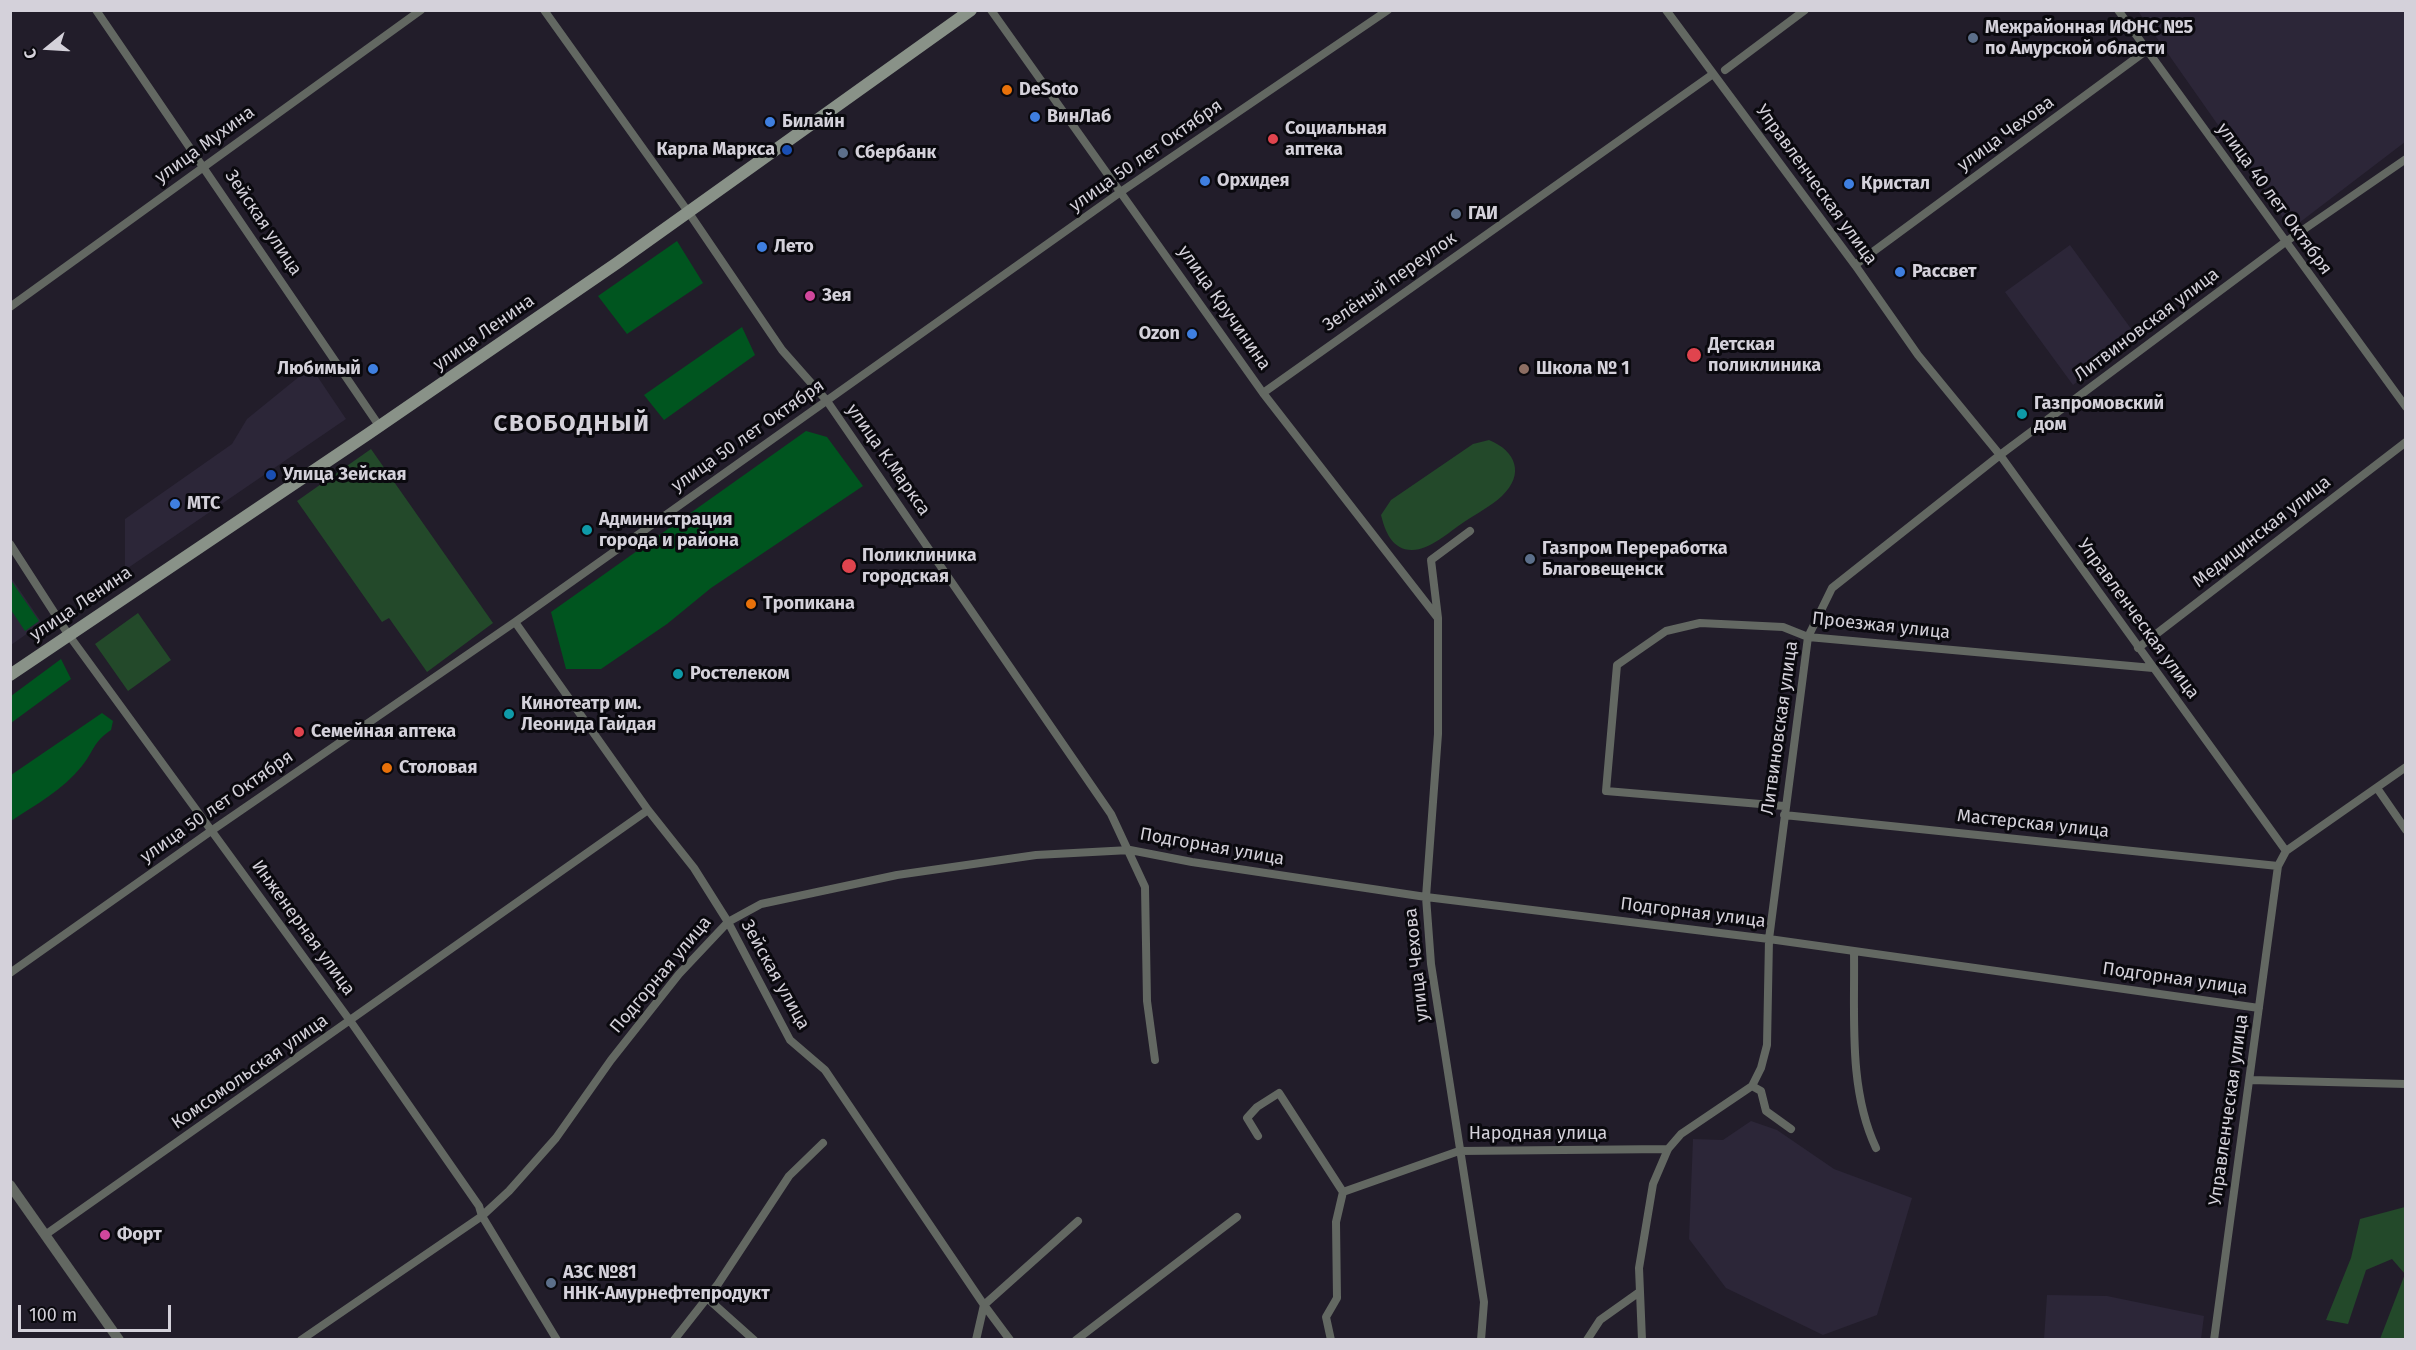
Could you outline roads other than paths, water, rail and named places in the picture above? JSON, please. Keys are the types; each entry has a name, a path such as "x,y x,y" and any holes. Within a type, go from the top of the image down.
{"main road":[{"name":"улица Ленина","path":"10,675 380,426 688,213 971,10"}],"street":[{"name":"Зейская улица","path":"96,10 380,426"},
{"name":"улица Мухина","path":"10,307 421,10"},
{"name":"улица К.Маркса","path":"544,10 782,350 827,401 1111,814 1130,850 1145,887 1147,1001 1155,1060"},
{"name":"улица Кручинина","path":"992,10 1263,393 1438,618"},
{"name":"улица 50 лет Октября","path":"10,973 211,831 515,622 1122,191 1388,10"},
{"name":"Управленческая улица","path":"1666,10 1855,265 1918,355 2000,455 2286,850 2278,866 2214,1340"},
{"path":"1725,70 1805,10"},
{"name":"улица 40 лет Октября","path":"2118,10 2284,243 2406,407"},
{"name":"улица Чехова","path":"1855,265 2147,50"},
{"name":"Зелёный переулок","path":"1263,393 1713,74"},
{"name":"Литвиновская улица","path":"1752,1086 1761,1068 1767,1046 1769,939 1808,637 1832,588 2000,455 2284,243 2406,159"},
{"name":"Медицинская улица","path":"2138,648 2406,442"},
{"name":"улица Чехова","path":"1470,531 1431,560 1438,618 1438,734 1426,897 1431,964 1484,1302 1481,1340"},
{"name":"Инженерная улица","path":"10,544 68,634 351,1022 479,1206 482,1216 556,1339"},
{"name":"Зейская улица","path":"515,622 648,810 694,868 728,922 790,1040 825,1070 1010,1340"},
{"name":"Проезжая улица","path":"1617,665 1666,631 1700,623 1783,627 1808,637 2153,668"},
{"name":"Мастерская улица","path":"1617,665 1606,791 2278,866"},
{"path":"2286,850 2406,767"},
{"path":"2377,788 2406,830"},
{"name":"Комсомольская улица","path":"45,1235 351,1022 648,810"},
{"name":"Подгорная улица","path":"301,1340 482,1216 556,1138 611,1060 666,991 728,922 761,904 897,875 1025,857 1130,850 1192,862 1426,897 1769,939 2259,1008"},
{"path":"1854,952 1857,1059 1865,1124 1876,1148"},
{"path":"2250,1080 2406,1084"},
{"path":"1642,1340 1638,1293 1639,1268 1653,1184 1668,1149 1698,1120 1752,1086 1761,1091 1766,1111 1791,1129"},
{"path":"1258,1136 1247,1118 1257,1107 1279,1094 1343,1192 1336,1222 1337,1298 1326,1317 1331,1340"},
{"path":"674,1340 707,1298 789,1176 823,1143"},
{"name":"Народная улица","path":"1343,1192 1459,1150 1668,1149"},
{"path":"10,1185 119,1340"},
{"path":"1076,1340 1237,1217"},
{"path":"976,1340 984,1305 1078,1221"},
{"path":"1587,1340 1600,1320 1638,1293"},
{"path":"707,1298 754,1340"}],"place":[{"name":"Межрайонная ИФНС №5 по Амурской области","path":"1973,38"},
{"name":"DeSoto","path":"1007,90"},
{"name":"ВинЛаб","path":"1035,117"},
{"name":"Билайн","path":"770,122"},
{"name":"Социальная аптека","path":"1273,139"},
{"name":"Карла Маркса","path":"787,150"},
{"name":"Сбербанк","path":"843,153"},
{"name":"Орхидея","path":"1205,181"},
{"name":"Кристал","path":"1849,184"},
{"name":"ГАИ","path":"1456,214"},
{"name":"Лето","path":"762,247"},
{"name":"Рассвет","path":"1900,272"},
{"name":"Зея","path":"810,296"},
{"name":"Ozon","path":"1192,334"},
{"name":"Детская поликлиника","path":"1694,355"},
{"name":"Любимый","path":"373,369"},
{"name":"Школа № 1","path":"1524,369"},
{"name":"Газпромовский дом","path":"2022,414"},
{"name":"Улица Зейская","path":"271,475"},
{"name":"МТС","path":"175,504"},
{"name":"Администрация города и района","path":"587,530"},
{"name":"Газпром Переработка Благовещенск","path":"1530,559"},
{"name":"Поликлиника городская","path":"849,566"},
{"name":"Тропикана","path":"751,604"},
{"name":"Ростелеком","path":"678,674"},
{"name":"Кинотеатр им. Леонида Гайдая","path":"509,714"},
{"name":"Семейная аптека","path":"299,732"},
{"name":"Столовая","path":"387,768"},
{"name":"Форт","path":"105,1235"},
{"name":"АЗС №81 ННК-Амурнефтепродукт","path":"551,1283"}],"district":[{"name":"СВОБОДНЫЙ","path":"572,424"}]}
